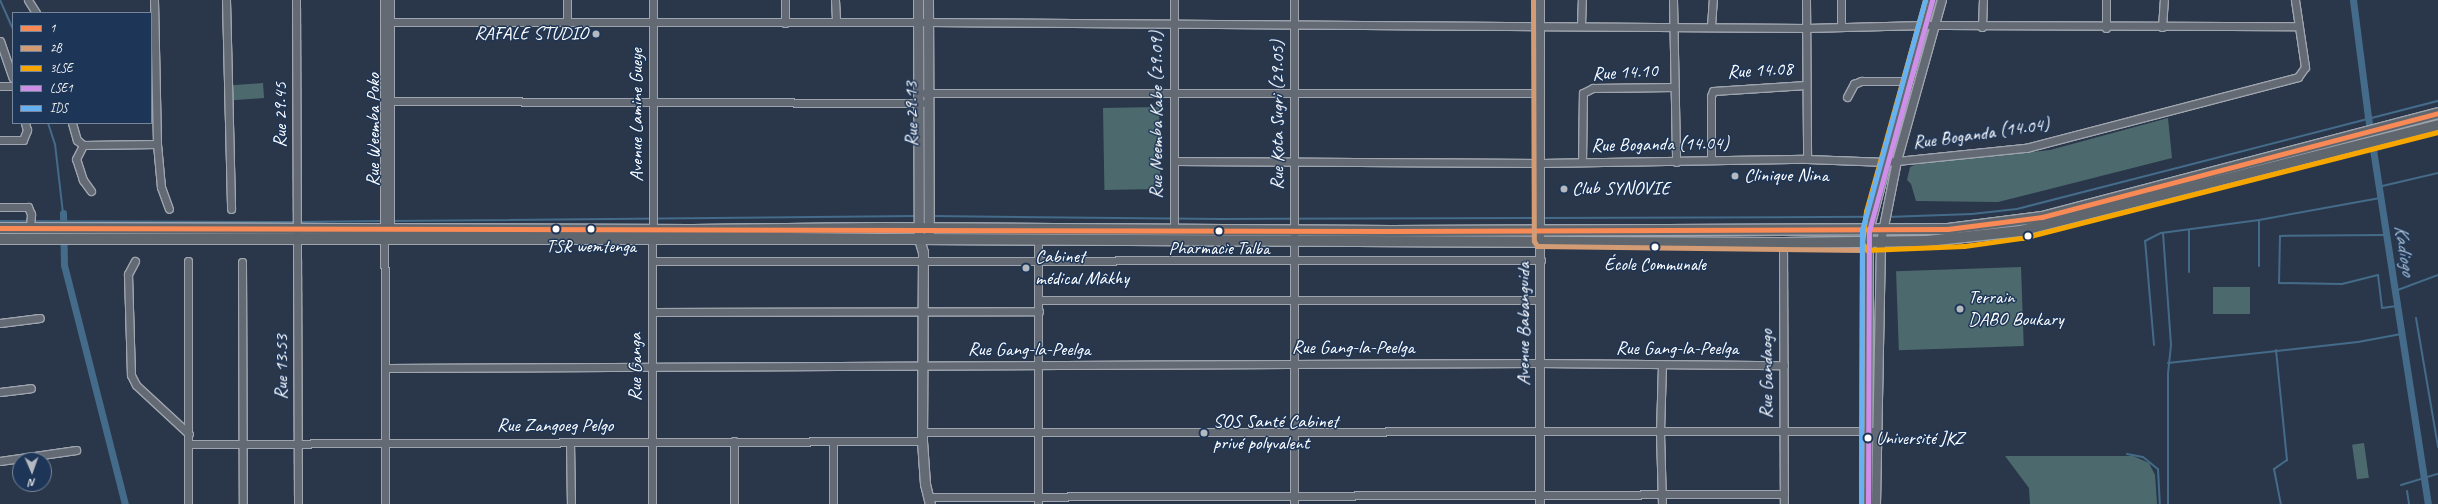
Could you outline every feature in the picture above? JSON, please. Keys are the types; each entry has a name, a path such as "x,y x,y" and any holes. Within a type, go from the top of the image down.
{"main road":[{"path":"918,0 923,22 918,98 924,228 922,436 923,470 929,500"},
{"name":"Rue 29.13","path":"924,228 928,98 923,22 928,0"},
{"path":"652,235 924,228 1292,231 1541,229 1884,231 1967,227 2042,217 2438,113"},
{"path":"0,228 298,229 387,234 652,235 1038,240 1868,243 1976,238 2020,231 2438,125"},
{"path":"0,239 298,240 387,234"}],"street":[{"path":"28,0 35,12"},
{"path":"154,0 153,87 156,144 161,187 169,208"},
{"path":"226,0 231,209"},
{"name":"Rue 29.45","path":"296,0 298,229"},
{"name":"Rue Weemba Poko","path":"384,0 387,22 385,504"},
{"name":"Rue Weemba Poko","path":"387,22 390,0"},
{"path":"567,0 567,22"},
{"name":"Avenue Lamine Gueye","path":"652,235 653,0"},
{"path":"785,0 785,23"},
{"path":"835,0 836,22"},
{"name":"Rue Neemba Kabe (29.09)","path":"1174,0 1174,230"},
{"name":"Rue Kota Sugri (29.05)","path":"1294,0 1295,161 1292,231 1292,433 1294,504"},
{"name":"Avenue Babanguida","path":"1540,0 1540,504"},
{"path":"1581,25 1582,0"},
{"path":"1673,0 1676,162"},
{"path":"1711,26 1713,0"},
{"path":"1806,0 1808,159"},
{"path":"1841,0 1841,27"},
{"path":"1868,504 1869,231 1908,81 1932,0"},
{"path":"1876,504 1882,242 1897,161 1942,0"},
{"path":"1982,27 1983,0"},
{"path":"2106,0 2106,28"},
{"path":"2162,26 2164,0"},
{"path":"387,22 567,22 653,24 923,22 1173,25 1581,25 1806,28 1925,25 2106,28 2162,26 2298,26 2295,0"},
{"name":"Rue Boganda (14.04)","path":"1174,161 1541,163 1808,159 1887,162 2026,148 2298,77 2305,67 2298,26"},
{"path":"0,41 12,75"},
{"path":"1847,97 1854,84 1861,81 1908,81"},
{"name":"Rue 14.08","path":"1711,160 1711,96 1713,91 1806,85"},
{"path":"0,86 12,86"},
{"name":"Rue 14.10","path":"1582,162 1582,96 1587,89 1674,87"},
{"path":"387,101 653,102 1173,93 1540,93"},
{"path":"0,140 23,140 27,130 25,124"},
{"path":"72,124 77,140 83,145 156,144"},
{"path":"83,145 76,158 83,180 91,191"},
{"path":"0,207 28,207 31,214 30,228"},
{"name":"Rue 13.53","path":"298,229 298,504"},
{"name":"Rue Ganga","path":"652,235 652,504"},
{"path":"1038,240 1038,504"},
{"name":"Rue Gandaogo","path":"1783,243 1784,504"},
{"path":"652,261 923,256 1038,260 1541,260"},
{"path":"134,261 128,274 131,375 136,385 188,434"},
{"path":"188,261 188,504"},
{"path":"242,262 243,504"},
{"path":"1038,300 1293,298 1540,300"},
{"path":"652,312 1039,310"},
{"path":"0,323 40,318"},
{"name":"Rue Gang-la-Peelga","path":"386,368 1539,363 1662,366 1784,365"},
{"path":"1662,366 1660,432 1662,504"},
{"path":"0,392 31,388"},
{"name":"Rue Zangoeg Pelgo","path":"189,444 298,442 833,441 1038,431 1292,433 1877,431"},
{"path":"734,441 734,504"},
{"path":"833,441 833,504"},
{"path":"570,442 571,504"},
{"path":"0,461 76,450"},
{"path":"929,500 1038,496 1540,494 1662,496 1784,494"}],"green space":[{"path":"263,83 264,98 233,100 232,85"},
{"path":"1159,107 1160,189 1104,190 1103,108"},
{"path":"2168,118 2172,158 1998,202 1916,201 1911,184 1907,180 1910,167 1917,164 2050,150"},
{"name":"Terrain DABO Boukary","path":"2021,267 2024,346 1899,350 1896,271"},
{"path":"2213,287 2250,287 2250,314 2213,314"},
{"path":"2364,443 2369,478 2357,479 2352,445"},
{"path":"2005,456 2133,456 2149,463 2155,475 2157,504 2030,504 2029,488"}],"waterway":[{"path":"0,0 12,27"},
{"name":"Kadiogo","path":"2353,0 2368,117 2428,504"},
{"path":"1887,217 1972,214 2017,209 2438,101"},
{"path":"48,124 55,144 63,213"},
{"path":"2378,187 2438,173"},
{"path":"2154,345 2145,241 2161,233 2259,220 2380,198"},
{"path":"63,213 64,265 125,504"},
{"path":"391,221 917,216"},
{"path":"931,216 1221,219 1537,218"},
{"path":"1541,218 1871,217"},
{"path":"2259,220 2259,266"},
{"path":"0,221 295,222"},
{"path":"299,222 383,221"},
{"path":"2189,230 2189,272"},
{"path":"2163,233 2171,345 2168,375 2168,504"},
{"path":"2386,235 2280,236 2279,283 2342,284 2378,275 2382,308 2397,306"},
{"path":"2395,291 2438,275"},
{"path":"2416,318 2438,447"},
{"path":"2168,363 2358,342 2401,334"},
{"path":"2276,350 2287,460 2274,469 2281,504"},
{"path":"2127,454 2143,457 2158,469 2160,504"},
{"path":"2401,485 2438,474"},
{"path":"2407,491 2409,504"}],"transit line":[{"name":"2B","path":"1533,0 1534,241 1537,246 1862,250 1861,504"},
{"name":"3LSE","path":"1925,0 1866,211 1862,243 1867,250 1964,246 2022,238 2438,132"},
{"name":"IDS","path":"1861,504 1862,230 1925,0"},
{"name":"LSE1","path":"1868,504 1869,231 1932,0"},
{"name":"1","path":"0,228 1391,231 1948,229 2042,217 2438,113"}],"place":[{"name":"RAFALE STUDIO","path":"596,34"},
{"name":"Clinique Nina","path":"1735,176"},
{"name":"Club SYNOVIE","path":"1564,189"},
{"name":"TSR wemtenga","path":"591,229"},
{"name":"Pharmacie Talba","path":"1219,231"},
{"name":"École Communale","path":"1655,247"},
{"name":"Cabinet médical Mâkhy","path":"1026,268"},
{"name":"Terrain DABO Boukary","path":"1960,309"},
{"name":"SOS Santé Cabinet privé polyvalent","path":"1204,433"},
{"name":"Université JKZ","path":"1868,438"}]}
